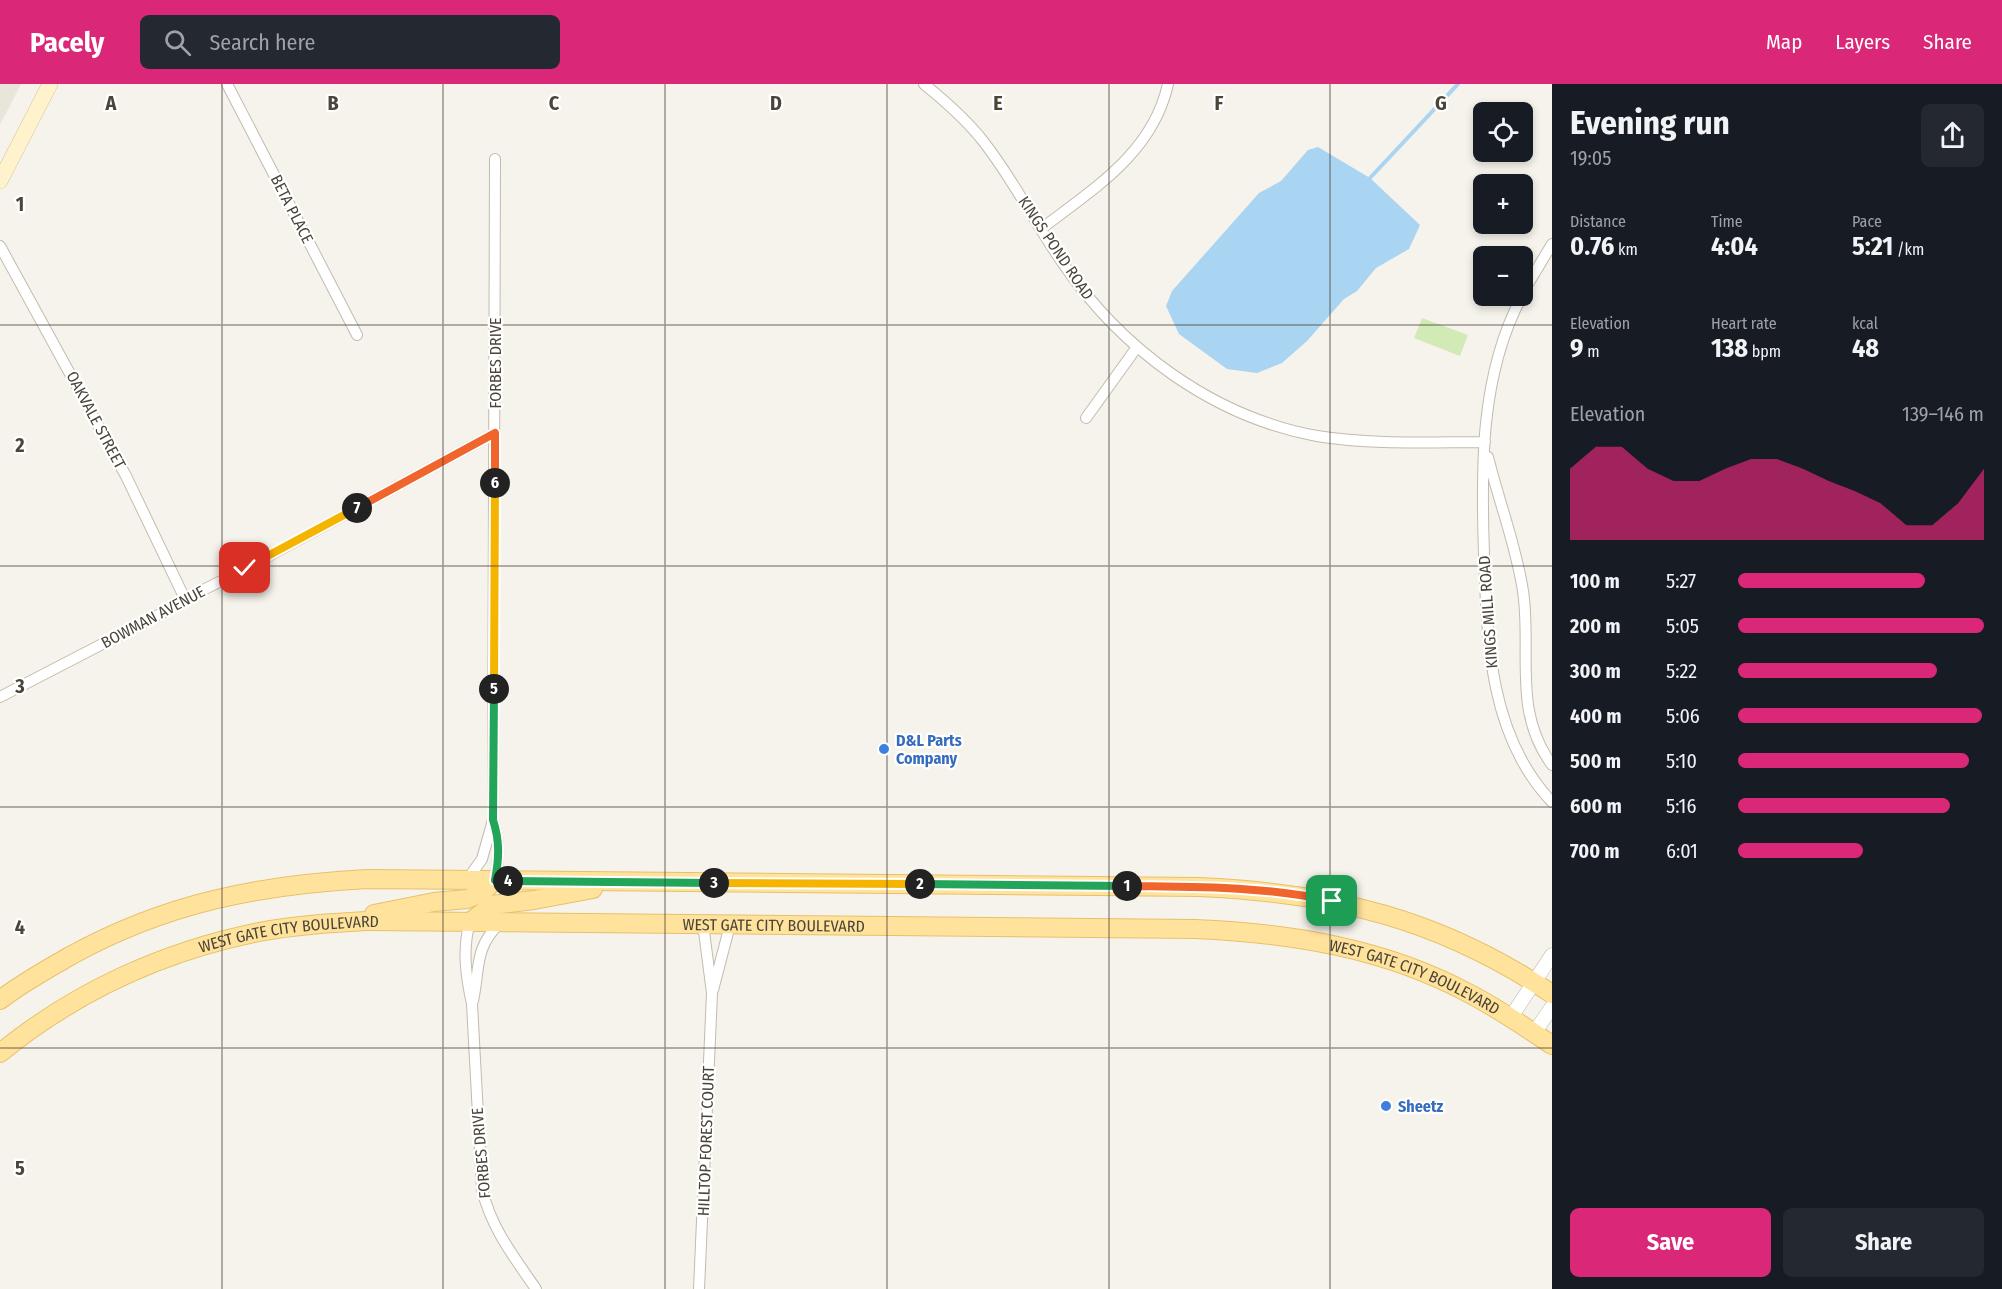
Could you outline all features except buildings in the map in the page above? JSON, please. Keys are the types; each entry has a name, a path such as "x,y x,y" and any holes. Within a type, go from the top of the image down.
{"main road":[{"path":"0,181 50,84"},
{"path":"0,1000 44,970 110,935 180,908 252,891 328,881 367,879 1200,887 1276,892 1349,905 1420,926 1488,956 1552,994"},
{"path":"331,923 417,904 467,899 482,893 495,880"},
{"path":"470,922 484,909 501,902 534,900 633,882"},
{"name":"WEST GATE CITY BOULEVARD","path":"0,1053 36,1025 66,1007 128,973 159,960 249,934 331,923 368,921 1195,929 1271,934 1340,946 1406,965 1469,993 1511,1017 1552,1045"}],"street":[{"name":"BETA PLACE","path":"227,84 357,335"},
{"name":"KINGS POND ROAD","path":"924,84 952,107 982,140 1088,298 1119,332 1170,373 1209,397 1251,416 1295,431 1364,441 1485,442"},
{"path":"1041,229 1118,169 1141,145 1155,121 1168,84"},
{"name":"FORBES DRIVE","path":"467,880 482,859 493,820 495,159"},
{"name":"KINGS MILL ROAD","path":"1533,276 1552,244"},
{"name":"OAKVALE STREET","path":"0,246 126,476 184,599"},
{"name":"KINGS MILL ROAD","path":"1517,306 1503,340 1493,377 1485,442 1483,505 1487,634 1490,665 1496,690 1515,749 1531,778 1552,802"},
{"path":"1086,418 1137,347"},
{"name":"BOWMAN AVENUE","path":"0,698 495,433"},
{"name":"KINGS MILL ROAD","path":"1485,442 1499,502 1514,550 1523,594 1525,681 1529,714 1537,738 1552,765"},
{"name":"FORBES DRIVE","path":"493,820 498,837 495,880"},
{"name":"FORBES DRIVE","path":"470,922 465,939 467,982 472,1004 484,1198 494,1226 536,1289"},
{"name":"FORBES DRIVE","path":"472,1004 483,944 489,933 500,922"},
{"name":"HILLTOP FOREST COURT","path":"699,1289 712,993 703,924"},
{"name":"HILLTOP FOREST COURT","path":"712,993 730,925"},
{"path":"1511,1017 1552,955"},
{"path":"1534,1033 1552,1007"}],"shaded area":[{"path":"0,84 21,84 0,125"}],"green space":[{"path":"1422,318 1468,335 1460,356 1414,338"}],"water":[{"path":"1318,147 1370,178 1420,225 1409,249 1376,268 1357,291 1344,299 1307,341 1282,363 1257,373 1227,369 1179,334 1166,306 1172,291 1259,193 1281,181 1308,150"}],"waterway":[{"path":"1370,178 1458,84"}],"place":[{"name":"D&L Parts Company","path":"884,749"},
{"name":"Sheetz","path":"1386,1106"}],"route":[{"path":"245,568 495,433 493,820 498,837 498,862 495,880 1200,887 1276,892 1332,901"}]}
